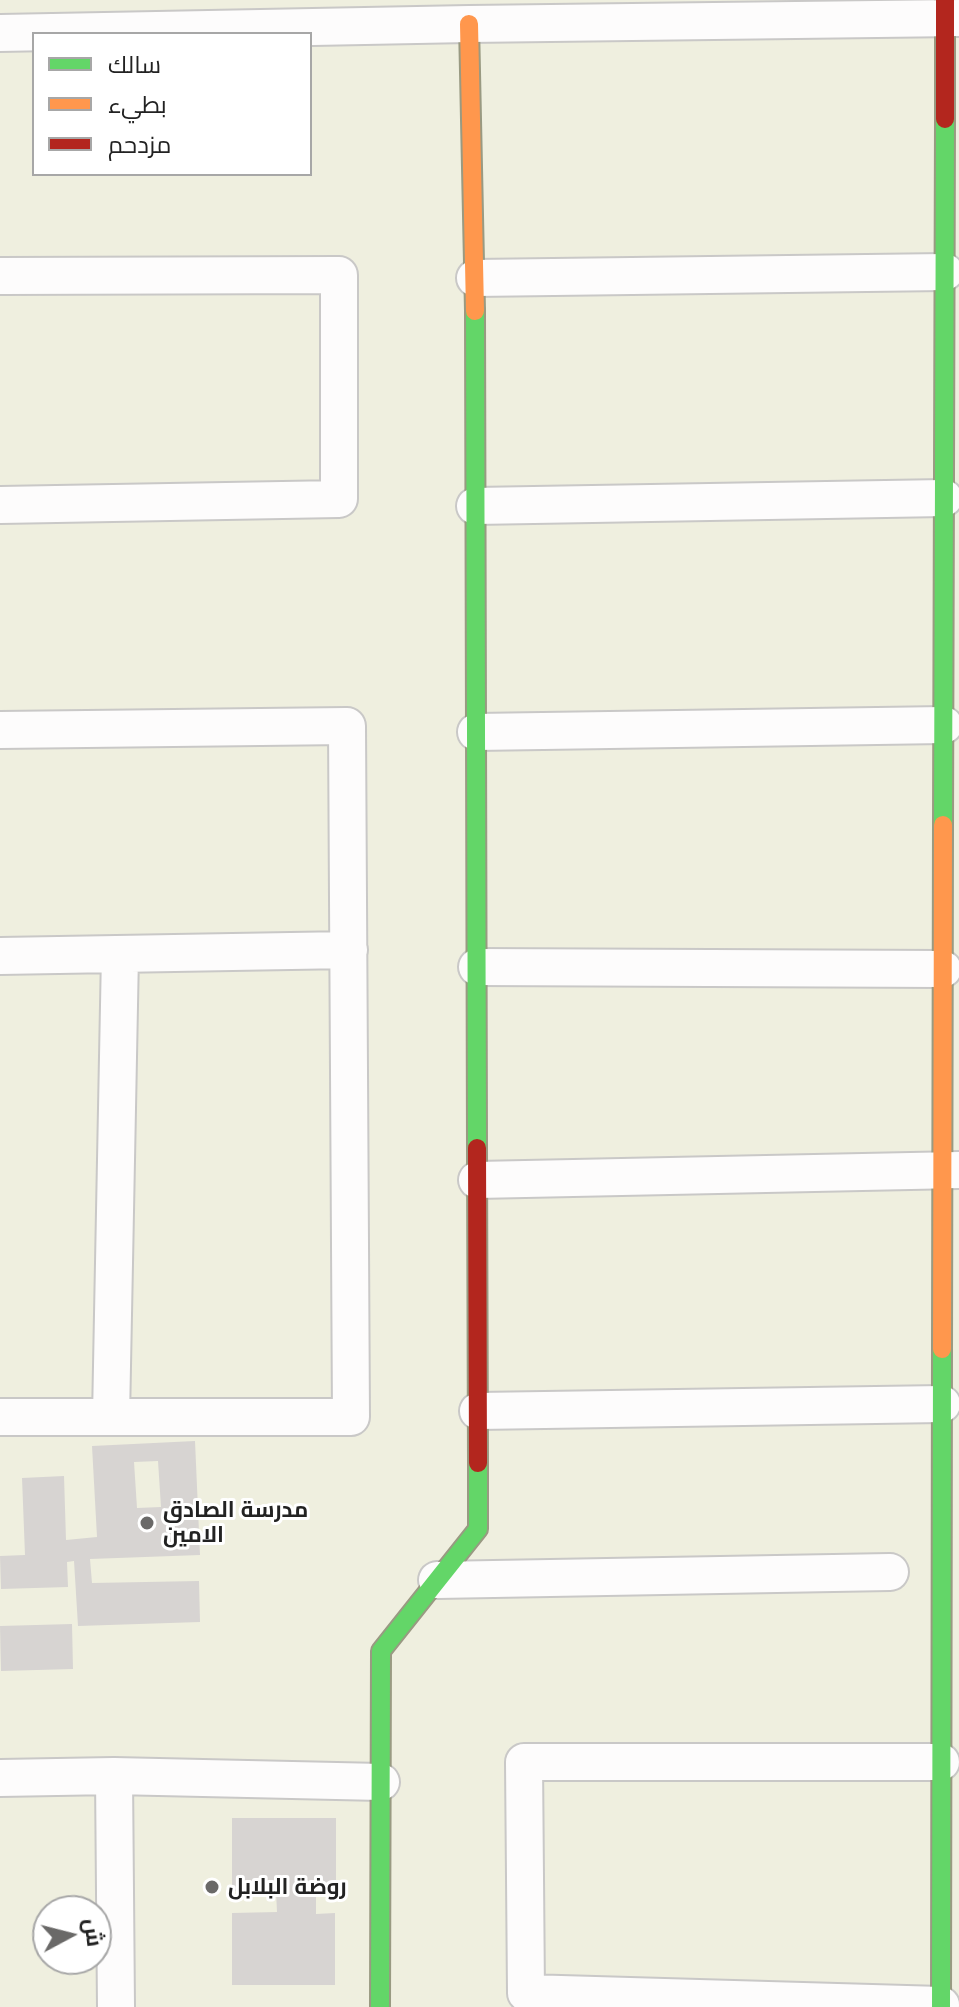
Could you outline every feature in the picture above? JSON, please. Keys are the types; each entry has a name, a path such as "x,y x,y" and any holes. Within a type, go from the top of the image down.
{"street":[{"path":"0,33 77,16 301,14 469,24 950,12 952,459 944,498 951,930 943,969 951,1170 942,1404 950,1569 941,1762 941,2006 526,1993 524,1762 941,1762"},
{"path":"380,2007 381,1651 478,1529 475,278 469,24"},
{"path":"475,278 949,248"},
{"path":"0,276 339,275 339,499 0,505"},
{"path":"475,506 944,498"},
{"path":"476,732 949,708"},
{"path":"0,730 347,726 351,1417 0,1417"},
{"path":"0,956 349,950"},
{"path":"111,1417 120,954"},
{"path":"477,967 943,969"},
{"path":"477,1180 951,1170"},
{"path":"478,1411 942,1404"},
{"path":"437,1580 890,1572"},
{"path":"0,1778 114,1776 381,1782"},
{"path":"114,1776 116,2007"}],"green space":[{"path":"0,0 959,0 959,2007 0,2007"}],"building":[{"name":"مدرسة الصادق الامين","path":"195,1441 200,1555 90,1559 92,1583 199,1581 200,1622 78,1626 74,1561 67,1562 68,1587 1,1589 0,1556 25,1555 22,1478 64,1476 66,1540 97,1537 92,1446","holes":["158,1461 161,1507 137,1508 134,1462"]},
{"path":"72,1624 73,1669 1,1671 0,1626"},
{"path":"232,1818 336,1818 336,1891 316,1891 316,1914 335,1913 335,1985 232,1985 232,1913 277,1912 276,1891 232,1891"}],"traffic: fast":[{"path":"943,825 945,119"},
{"path":"475,311 477,1148"},
{"path":"941,2007 942,1349"},
{"path":"380,2007 381,1651 478,1529 478,1463"}],"traffic: slow":[{"path":"469,24 475,311"},
{"path":"942,1349 943,825"}],"traffic: jam":[{"path":"945,0 945,119"},
{"path":"477,1148 478,1463"}],"place":[{"name":"مدرسة الصادق الامين","path":"147,1523"},
{"name":"روضة البلابل","path":"212,1887"}]}
